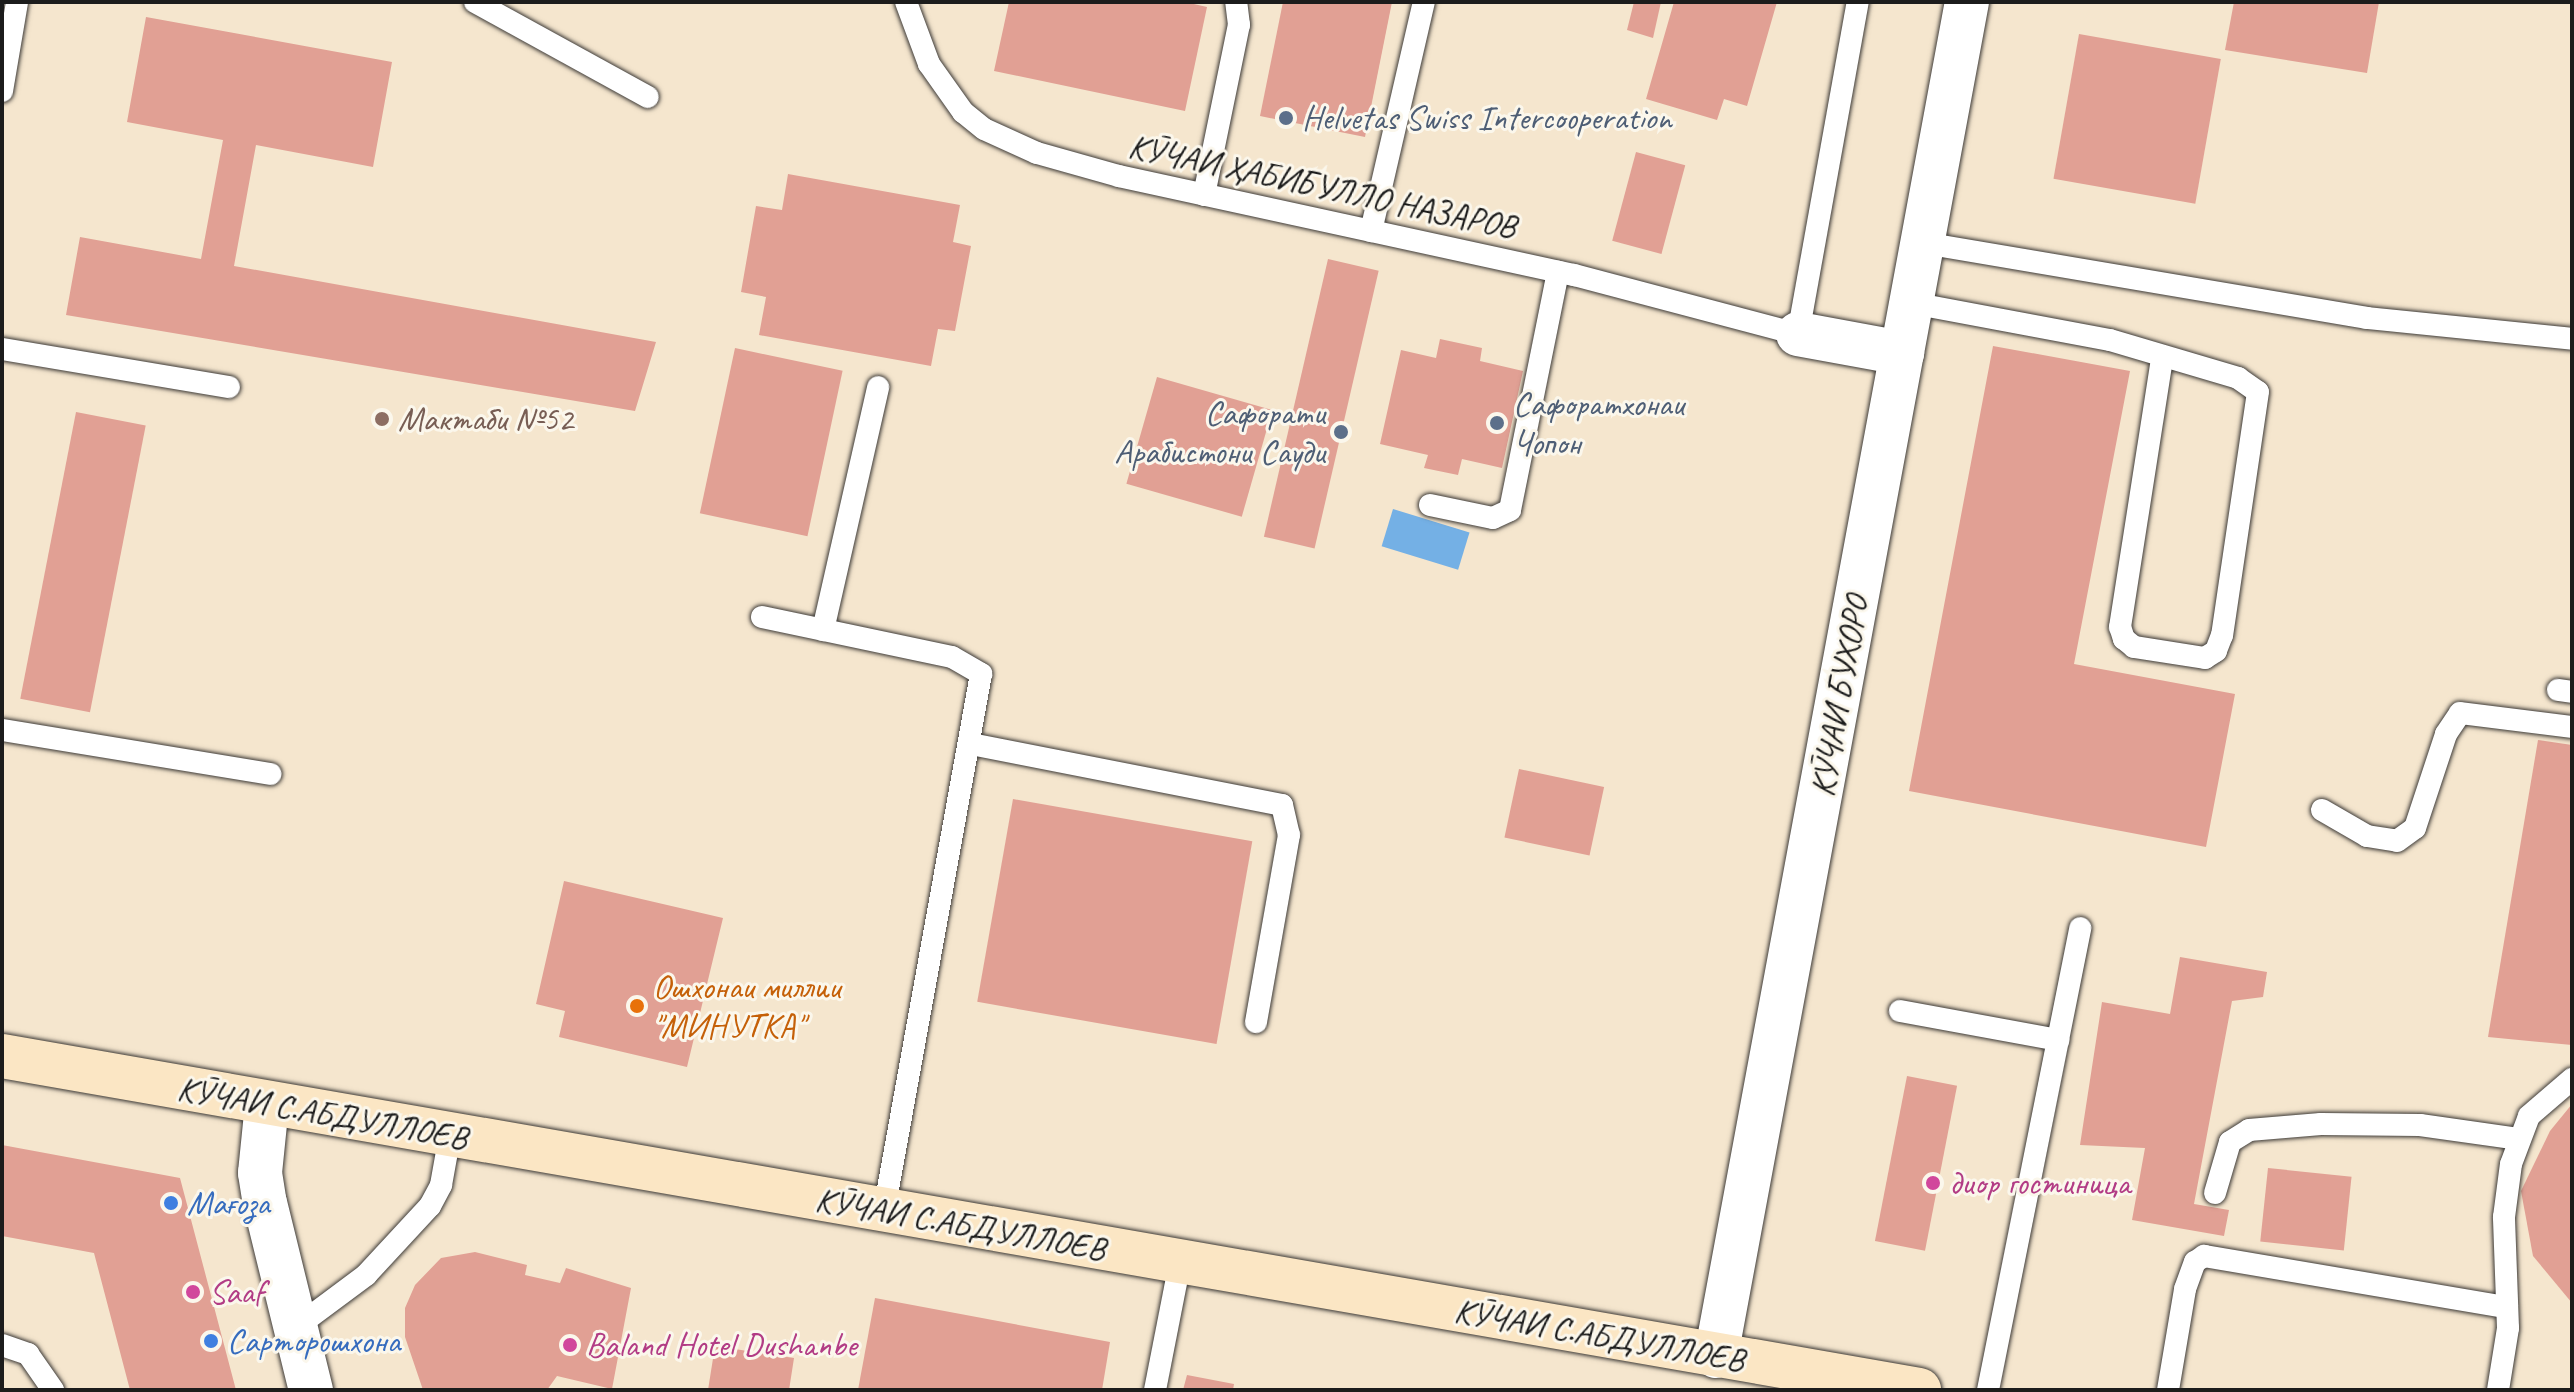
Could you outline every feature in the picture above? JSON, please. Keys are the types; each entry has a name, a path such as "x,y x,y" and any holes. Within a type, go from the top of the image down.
{"street":[{"name":"КӮЧАИ БУХОРО","path":"1713,1373 1967,2"},
{"path":"1798,334 1902,353"},
{"name":"КӮЧАИ С.АБДУЛЛОЕВ","path":"2,1056 1180,1263 1713,1373 1919,1390"},
{"path":"267,1104 260,1173 311,1390"}],"lane":[{"path":"2,91 17,2"},
{"path":"475,2 648,97"},
{"name":"КӮЧАИ ҲАБИБУЛЛО НАЗАРОВ","path":"906,2 942,88 984,129 1075,165 1558,272 1798,334"},
{"path":"1204,195 1239,25 1236,2"},
{"path":"1371,231 1424,2"},
{"path":"1798,334 1858,2"},
{"path":"1924,243 2367,318 2572,339"},
{"path":"1430,505 1493,518 1510,510 1558,272"},
{"path":"1912,303 2110,340 2162,359 2238,378 2258,392 2222,635 2216,651 2205,658 2134,647 2124,639 2120,627 2162,359"},
{"path":"2,349 229,387"},
{"path":"823,630 878,387"},
{"path":"762,617 952,657 977,668 983,682 884,1211"},
{"path":"2322,810 2367,836 2397,841 2415,828 2446,734 2460,713 2572,727"},
{"path":"2,730 270,774"},
{"path":"971,744 1282,805 1289,818 1288,846 1256,1022"},
{"path":"1988,1390 2080,928"},
{"path":"1900,1011 2058,1040"},
{"path":"2498,1390 2507,1307 2505,1203 2518,1139 2543,1100 2572,1079"},
{"path":"2215,1193 2230,1142 2249,1130 2321,1124 2420,1125 2518,1139"},
{"path":"295,1328 366,1275 430,1206 441,1185 450,1135"},
{"path":"2168,1390 2185,1289 2195,1262 2204,1256 2507,1307"},
{"path":"1155,1390 1180,1263"},
{"path":"2,1345 28,1354 53,1390"}],"water":[{"path":"1393,509 1470,532 1458,570 1382,546"}],"building":[{"path":"1009,2 1185,2 1207,7 1185,111 994,71"},
{"path":"1283,2 1392,2 1365,137 1260,116"},
{"path":"1634,2 1661,2 1653,38 1627,30"},
{"path":"1674,2 1777,2 1747,106 1724,99 1717,120 1646,99"},
{"path":"2234,2 2379,2 2367,73 2225,50"},
{"path":"146,17 392,62 373,167 256,145 234,266 656,342 635,411 66,315 80,237 201,259 223,140 127,122"},
{"path":"2079,34 2221,59 2195,204 2053,179"},
{"path":"1636,152 1685,165 1661,254 1612,241"},
{"path":"788,174 960,205 953,242 971,246 955,331 938,329 931,366 759,335 766,297 741,292 756,206 782,210"},
{"path":"1328,259 1379,271 1315,548 1264,537"},
{"path":"1440,339 1482,348 1480,361 1523,371 1502,468 1462,459 1458,475 1424,468 1428,455 1380,444 1401,350 1436,358"},
{"path":"1993,346 2130,371 2074,664 2235,694 2206,847 1909,791"},
{"path":"735,348 843,371 807,536 700,513"},
{"path":"1157,377 1272,410 1242,517 1126,484"},
{"path":"76,412 146,426 90,712 20,699"},
{"path":"2538,740 2572,745 2572,1045 2488,1037"},
{"path":"1519,769 1604,787 1590,856 1504,837"},
{"path":"1013,799 1252,841 1217,1044 977,1002"},
{"path":"564,881 723,918 687,1067 559,1037 565,1011 536,1004"},
{"path":"2180,957 2267,972 2263,997 2232,1001 2194,1204 2229,1210 2224,1236 2132,1220 2145,1148 2080,1145 2102,1002 2170,1014"},
{"path":"1907,1076 1957,1086 1925,1251 1875,1241"},
{"path":"2572,1104 2572,1303 2533,1256 2521,1191 2550,1131"},
{"path":"2,1145 180,1178 236,1390 130,1390 94,1253 2,1236"},
{"path":"2268,1168 2352,1177 2344,1250 2260,1242"},
{"path":"475,1252 527,1265 525,1275 560,1283 566,1268 631,1288 612,1389 557,1376 547,1390 423,1390 405,1337 405,1308 415,1285 441,1258"},
{"path":"875,1298 1110,1342 1102,1390 858,1390"},
{"path":"715,1346 794,1358 789,1390 708,1390"},
{"path":"1187,1375 1234,1384 1233,1390 1183,1390"}],"place":[{"name":"Helvetas Swiss Intercooperation","path":"1286,118"},
{"name":"Мактаби №52","path":"382,419"},
{"name":"Сафоратхонаи Чопон","path":"1497,423"},
{"name":"Сафорати Арабистони Сауди","path":"1341,432"},
{"name":"Ошхонаи миллии \"МИНУТКА\"","path":"637,1006"},
{"name":"диор гостиница","path":"1933,1183"},
{"name":"Мағоза","path":"171,1203"},
{"name":"Saaf","path":"193,1292"},
{"name":"Сарторошхона","path":"211,1341"},
{"name":"Baland Hotel Dushanbe","path":"570,1345"}]}
